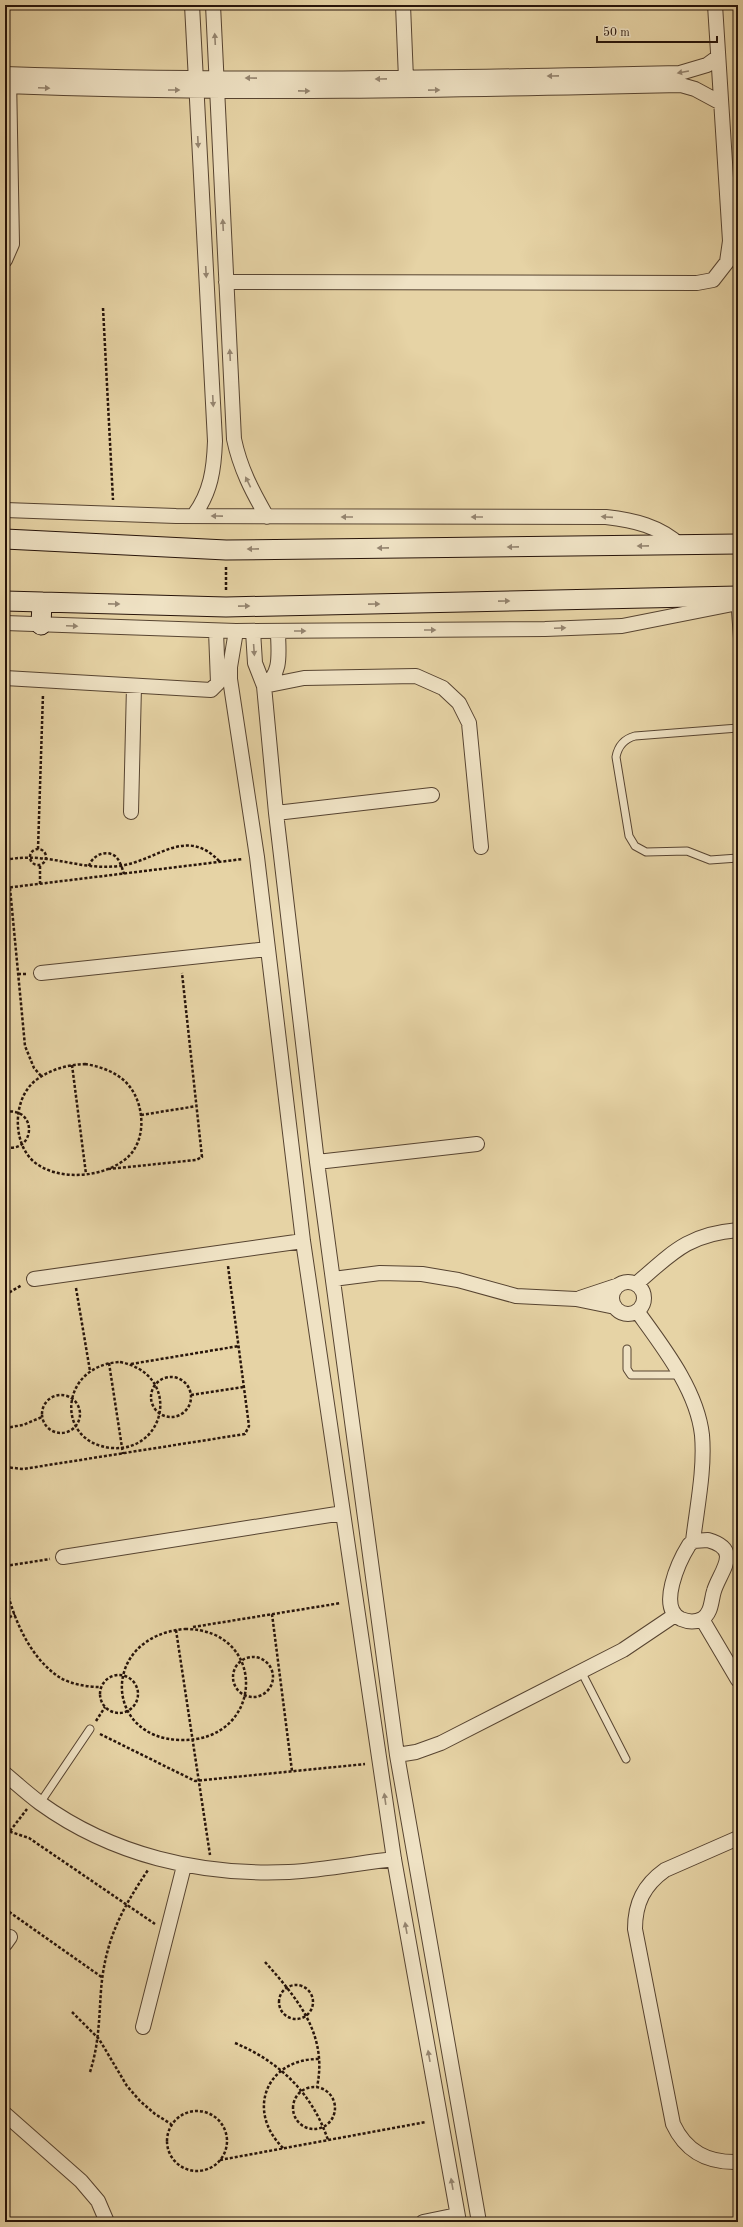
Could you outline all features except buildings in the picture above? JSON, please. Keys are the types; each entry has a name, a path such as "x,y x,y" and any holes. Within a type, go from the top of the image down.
{"main road":[{"path":"5,539 226,550 681,546 738,544"},
{"path":"5,601 226,607 737,601"},
{"path":"41,625 42,602"}],"street":[{"path":"192,5 215,441 211,486 204,502 194,515"},
{"path":"213,5 234,439 242,470 267,516"},
{"path":"403,5 406,78"},
{"path":"226,282 697,284 713,280 727,262 730,241 715,5"},
{"path":"5,260 12,244 7,80 217,84 406,78 680,73 700,67 718,57"},
{"path":"217,84 376,92 681,85 708,95 721,103"},
{"path":"5,510 114,514 267,516 606,517 632,521 660,530 671,536 681,546"},
{"path":"5,624 236,632 545,629 622,626 737,601"},
{"path":"5,678 207,690 214,688 218,683 216,631"},
{"path":"252,631 255,663 264,686 276,813 318,1162 397,1755 480,2222"},
{"path":"264,686 276,675 278,668 278,631"},
{"path":"236,632 231,654 230,679 258,857 303,1241 394,1859 458,2219 423,2222"},
{"path":"264,686 304,678 416,676 443,688 459,703 469,723 481,846"},
{"path":"131,812 134,686"},
{"path":"276,813 432,795"},
{"path":"41,973 268,949"},
{"path":"318,1162 477,1144"},
{"path":"636,1284 688,1242 714,1233 738,1230"},
{"path":"34,1279 303,1241"},
{"path":"333,1279 380,1273 416,1273 458,1280 516,1296 576,1299 615,1307 625,1314 637,1311 644,1300 641,1289 636,1284 630,1282 576,1299"},
{"path":"615,1307 612,1296 619,1285"},
{"path":"637,1311 679,1375 692,1400 702,1434 702,1450 693,1542 685,1551 669,1596 670,1606 675,1615 687,1621 702,1619 710,1608 717,1582 727,1566 732,1551 708,1540 693,1542"},
{"path":"63,1557 343,1513"},
{"path":"397,1755 416,1752 441,1743 635,1643 675,1615"},
{"path":"702,1619 738,1680"},
{"path":"5,1774 37,1801 85,1831 133,1852 184,1866 236,1872 289,1872 394,1859"},
{"path":"738,1838 665,1870 655,1877 641,1895 635,1917 635,1929 673,2124 683,2141 697,2154 715,2161 738,2162"},
{"path":"143,2027 184,1866"},
{"path":"5,2115 81,2180 98,2201 107,2222"}],"lane":[{"path":"737,601 738,645"},
{"path":"738,728 635,736 624,741 620,746 616,757 629,836 635,846 646,852 687,851 710,860 738,858"},
{"path":"627,1349 627,1369 631,1375 679,1375"},
{"path":"581,1671 626,1759"},
{"path":"37,1801 90,1729"}],"path":[{"path":"103,308 114,514"},
{"path":"226,550 226,607"},
{"path":"38,849 43,680"},
{"path":"5,860 30,856 47,857 89,866 121,866 141,861 180,845 202,848 212,854 220,862"},
{"path":"38,849 33,851 30,856 32,864 40,866"},
{"path":"38,849 44,852 47,857"},
{"path":"89,866 91,860 97,856 108,853 115,856 124,874"},
{"path":"40,866 46,861 47,857"},
{"path":"5,888 258,857"},
{"path":"40,866 40,884"},
{"path":"10,888 25,1046 34,1068 42,1077"},
{"path":"106,1169 119,1163 130,1154 137,1143 140,1132 141,1114 136,1097 122,1078 96,1066 72,1065 61,1067 42,1077 28,1090 19,1112 18,1124 25,1152 38,1165 62,1173 86,1174 106,1169 200,1160 202,1152 181,959"},
{"path":"72,1065 86,1174"},
{"path":"141,1114 197,1106"},
{"path":"5,1112 19,1112 24,1116 30,1128 29,1134 22,1144 16,1148 5,1147"},
{"path":"5,1467 23,1469 246,1434 249,1426 226,1252"},
{"path":"73,1273 90,1371"},
{"path":"5,1295 34,1279"},
{"path":"131,1364 149,1375 156,1384 160,1394 160,1414 156,1426 141,1441 122,1448 102,1446 84,1436 76,1426 71,1408 72,1399 82,1379 90,1371 109,1363 131,1364 239,1346"},
{"path":"109,1363 123,1454"},
{"path":"165,1378 177,1378 187,1384 191,1395 188,1408 178,1416 166,1416 160,1414 156,1410 151,1400 153,1389 156,1384 165,1378"},
{"path":"191,1395 244,1387"},
{"path":"60,1396 72,1399 80,1412 76,1426 67,1432 56,1433 47,1427 42,1417 43,1410 49,1400 60,1396"},
{"path":"5,1428 23,1425 42,1417"},
{"path":"5,1566 63,1557"},
{"path":"5,1582 15,1614 25,1637 39,1660 60,1677 87,1687 100,1688"},
{"path":"185,1629 198,1629 219,1636 228,1642 242,1661 248,1683 243,1706 228,1725 206,1736 192,1740 169,1739 145,1732 128,1711 122,1693 123,1675 128,1660 134,1650 143,1643 163,1632 356,1600"},
{"path":"5,1620 15,1614"},
{"path":"272,1614 292,1771"},
{"path":"176,1630 212,1869"},
{"path":"250,1658 263,1660 268,1664 273,1677 268,1690 263,1694 256,1697 246,1696 238,1690 233,1677 234,1670 242,1661 250,1658"},
{"path":"123,1675 133,1681 138,1691 136,1703 128,1711 118,1713 105,1707 100,1698 100,1688 103,1682 112,1676 123,1675"},
{"path":"105,1707 90,1729 187,1779 199,1781 380,1762"},
{"path":"10,1831 37,1801"},
{"path":"5,1830 29,1838 167,1932"},
{"path":"90,2072 99,2039 103,1978 114,1928 125,1903 156,1859"},
{"path":"5,1909 103,1978"},
{"path":"265,1962 287,1987 306,2016 318,2043 320,2059 317,2087"},
{"path":"297,1985 310,1992 314,2003 310,2013 301,2019 290,2019 281,2012 279,2007 280,1996 287,1987 297,1985"},
{"path":"72,2012 99,2039 127,2086 140,2101 154,2114 171,2124"},
{"path":"235,2043 267,2059 282,2070 302,2090 324,2127 328,2140"},
{"path":"283,2148 273,2137 266,2124 263,2109 265,2094 271,2081 293,2062 307,2058 320,2059"},
{"path":"317,2087 329,2092 335,2104 333,2117 324,2127 310,2128 298,2121 293,2108 297,2095 302,2090 317,2087"},
{"path":"199,2110 215,2116 225,2129 227,2137 225,2153 220,2160 214,2166 199,2171 182,2168 171,2156 166,2140 171,2124 176,2118 191,2111 199,2110"},
{"path":"220,2160 440,2119"}]}
